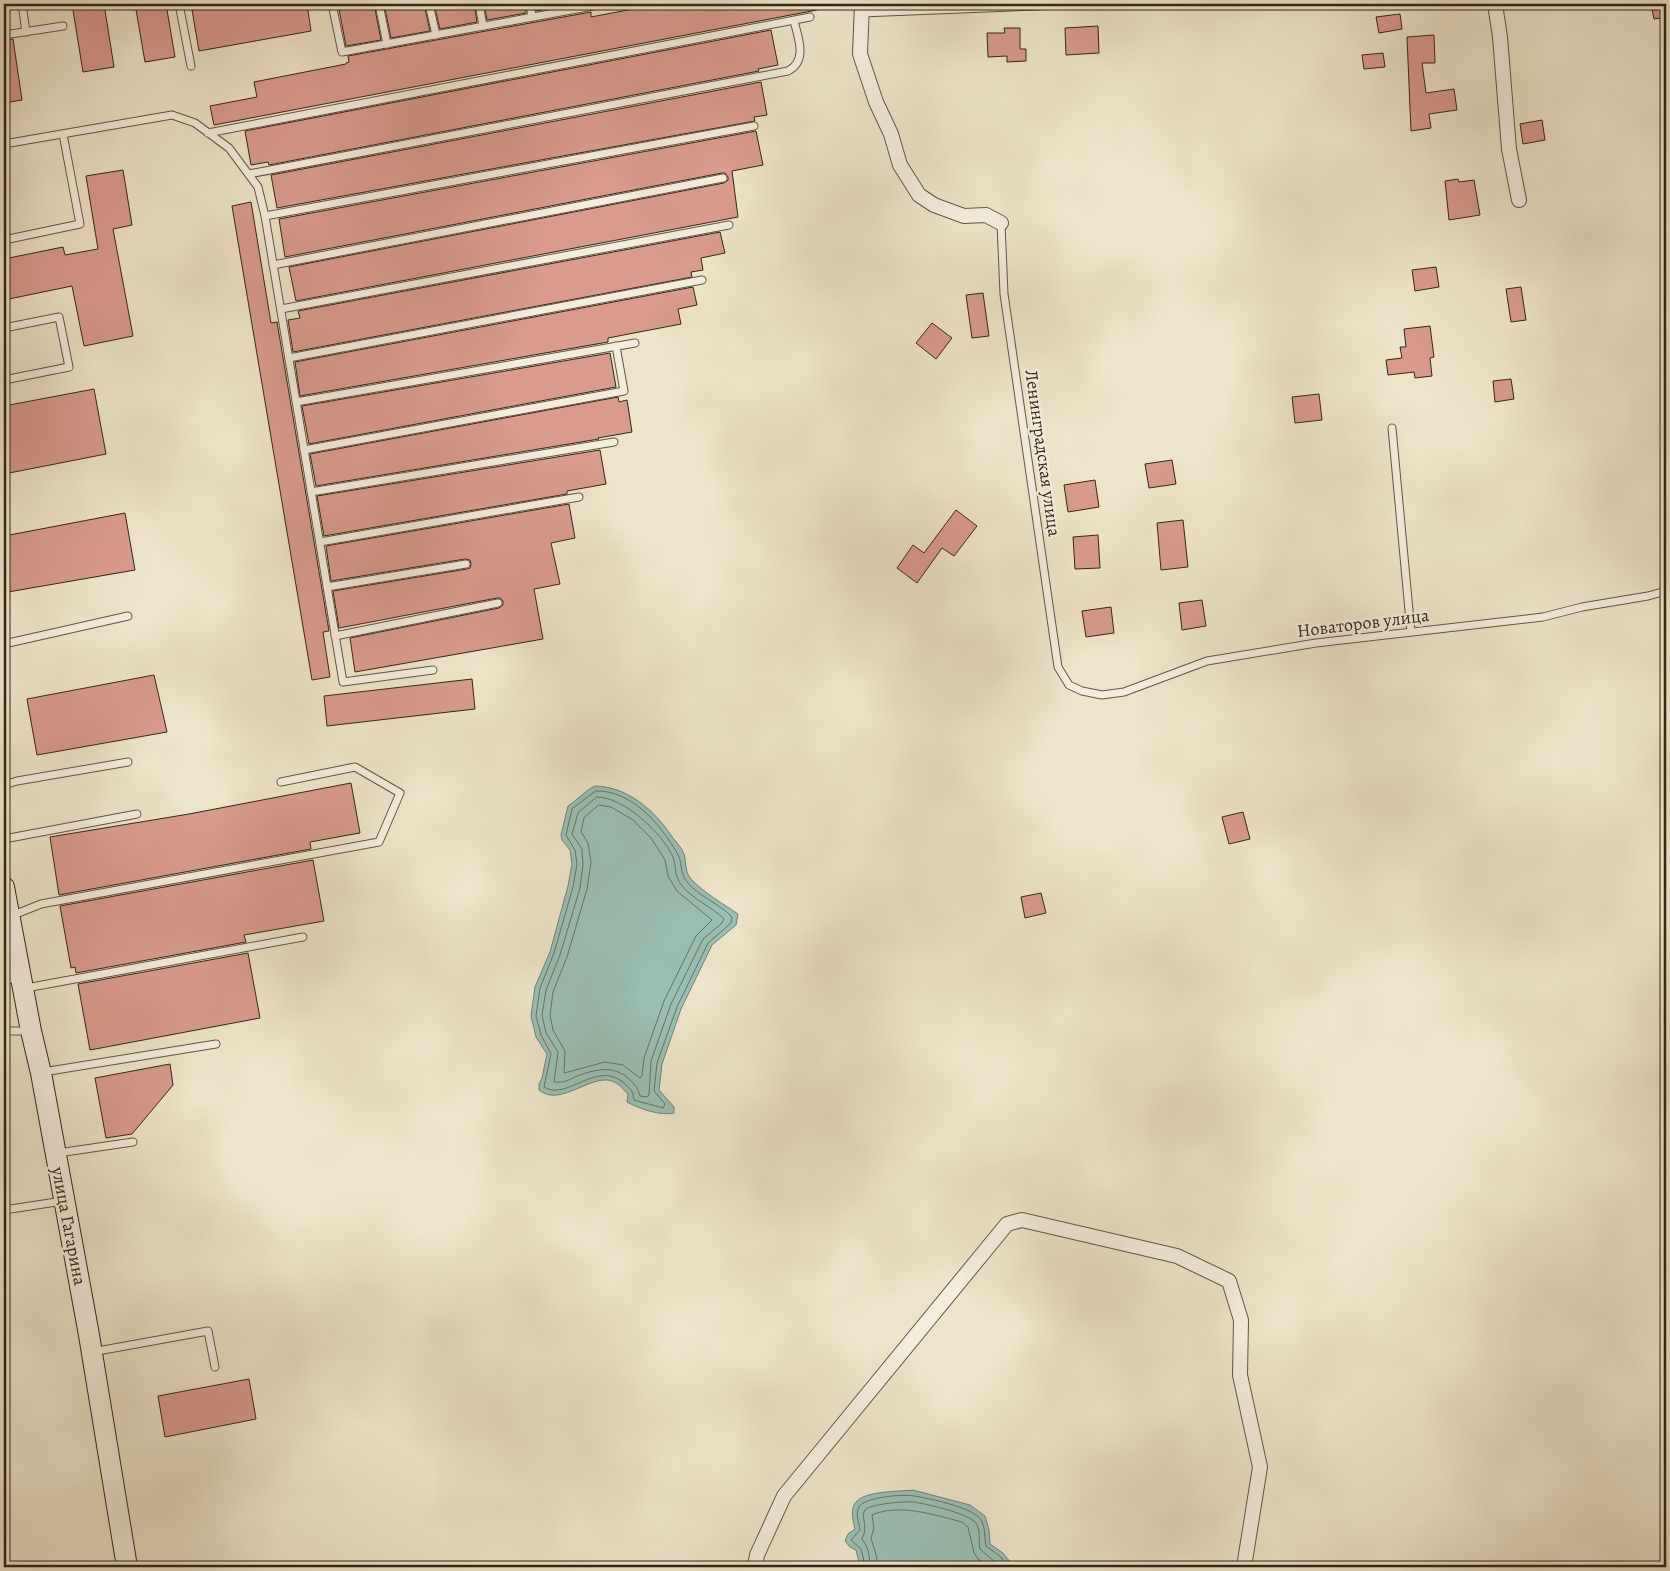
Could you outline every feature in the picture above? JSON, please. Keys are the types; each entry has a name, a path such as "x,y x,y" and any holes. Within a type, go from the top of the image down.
{"street":[{"path":"1495,4 1500,37 1509,149 1519,200"},
{"path":"862,8 860,54 900,165 919,195 934,205 964,216 986,215 1001,223"},
{"name":"улица Гагарина","path":"4,887 6,917 16,982 31,1031 40,1073 92,1352 127,1567"},
{"path":"754,1567 757,1555 784,1496 1007,1224 1022,1220 1177,1256 1229,1281 1241,1320 1240,1375 1260,1467 1244,1567"}],"lane":[{"path":"22,4 26,32"},
{"path":"180,4 191,66"},
{"path":"332,4 342,52 532,17 580,6 604,4"},
{"path":"379,4 387,44"},
{"path":"430,4 436,35"},
{"path":"479,4 483,26"},
{"path":"530,4 532,17"},
{"path":"862,8 1083,4"},
{"path":"208,133 810,18"},
{"path":"248,174 788,71 796,64 801,53 794,21"},
{"path":"4,36 63,26"},
{"path":"4,144 172,115 195,123 229,148 258,187 265,216 343,682 433,670"},
{"path":"265,216 754,126"},
{"path":"4,240 80,224 63,134"},
{"path":"273,265 723,178"},
{"name":"Ленинградская улица","path":"1001,223 1004,294 1058,667 1069,685"},
{"path":"281,309 729,225"},
{"path":"289,358 702,280"},
{"path":"4,328 59,317 69,367 4,380"},
{"path":"296,402 635,343"},
{"path":"304,450 624,391 616,346"},
{"path":"1392,428 1411,632"},
{"path":"311,492 614,442"},
{"path":"320,542 579,498"},
{"path":"327,587 466,564"},
{"name":"Новаторов улица","path":"1069,685 1082,691 1102,695 1124,692 1207,661 1316,643 1544,617 1582,607 1648,596 1666,591"},
{"path":"335,636 498,603"},
{"path":"4,644 128,616"},
{"path":"4,786 17,781 128,762"},
{"path":"6,917 42,904 379,842 400,793 355,768 281,782"},
{"path":"4,840 137,814"},
{"path":"16,982 303,937"},
{"path":"4,1031 31,1031"},
{"path":"40,1073 216,1044"},
{"path":"55,1154 133,1142"},
{"path":"4,1210 64,1201"},
{"path":"92,1352 208,1331 215,1367"}],"water":[{"path":"595,786 619,791 640,802 649,810 666,828 682,850 687,873 691,879 707,893 738,914 736,925 712,945 681,1009 662,1064 659,1090 674,1107 674,1113 656,1113 632,1105 627,1102 628,1094 616,1083 608,1080 598,1081 557,1095 548,1095 539,1090 547,1054 536,1037 531,1016 535,987 550,952 572,864 570,850 562,840 561,835 568,806"},
{"path":"913,1490 970,1505 985,1516 990,1544 1003,1553 1014,1567 857,1567 859,1562 856,1550 845,1541 848,1534 855,1529 852,1514 854,1505 858,1500 872,1494"}],"building":[{"path":"72,4 104,4 114,67 83,72"},
{"path":"135,4 166,4 175,57 145,62"},
{"path":"191,4 307,4 311,31 199,51"},
{"path":"338,4 374,4 381,40 346,46"},
{"path":"384,4 424,4 430,31 391,38"},
{"path":"434,4 474,4 477,22 440,29"},
{"path":"484,4 525,4 526,13 487,20"},
{"path":"535,4 576,4 536,11"},
{"path":"659,4 817,4 817,10 214,125 210,106 257,97 254,82 346,64 349,62 348,56 591,12 591,17"},
{"path":"1651,4 1666,4 1666,17 1654,19"},
{"path":"1400,14 1402,29 1379,33 1376,17"},
{"path":"1098,26 1099,53 1066,55 1065,28"},
{"path":"1004,28 1020,28 1020,49 1026,49 1026,61 1007,62 1007,56 988,57 987,33 1005,33"},
{"path":"771,30 778,65 758,69 759,71 269,165 268,162 251,165 245,131"},
{"path":"1434,35 1435,63 1422,63 1426,93 1454,89 1457,110 1429,114 1431,128 1411,131 1407,37"},
{"path":"13,39 22,100 4,103 4,40"},
{"path":"1383,53 1385,67 1364,69 1362,55"},
{"path":"761,82 767,115 754,117 755,121 277,208 271,175"},
{"path":"1542,120 1545,140 1523,144 1520,124"},
{"path":"756,131 763,165 732,171 738,217 296,301 289,267 724,183 728,180 728,177 725,173 722,173 285,257 279,219"},
{"path":"123,170 132,225 113,229 133,336 84,346 72,286 4,300 4,259 63,247 65,255 98,249 86,176"},
{"path":"1458,179 1459,182 1474,180 1480,215 1449,220 1445,181"},
{"path":"251,202 271,323 277,322 329,631 323,632 330,677 312,680 232,206"},
{"path":"720,232 725,253 701,258 703,270 691,272 692,277 293,352 288,320 300,318 298,311"},
{"path":"1436,267 1439,287 1415,291 1412,270"},
{"path":"693,287 697,305 678,309 681,324 608,338 608,342 300,396 295,362"},
{"path":"1521,287 1526,320 1511,322 1506,289"},
{"path":"983,293 989,336 972,338 966,295"},
{"path":"932,323 952,338 936,359 916,343"},
{"path":"1430,326 1434,357 1430,358 1432,376 1415,378 1414,372 1388,375 1386,360 1402,358 1400,347 1406,347 1404,329"},
{"path":"610,353 616,387 309,444 302,406"},
{"path":"1511,379 1514,399 1495,402 1493,381"},
{"path":"94,389 106,454 4,474 4,406"},
{"path":"1319,394 1322,420 1295,423 1292,397"},
{"path":"618,397 619,402 627,400 632,432 316,486 310,454"},
{"path":"600,450 606,484 567,491 567,494 324,536 317,496"},
{"path":"1172,460 1176,484 1149,488 1145,464"},
{"path":"1095,480 1099,507 1068,512 1064,485"},
{"path":"569,504 575,538 551,543 560,584 534,589 543,639 355,672 350,638 499,608 503,605 503,601 497,598 339,628 333,591 467,569 470,568 471,564 470,560 465,559 331,581 326,546"},
{"path":"956,510 977,526 954,556 942,548 917,583 897,568 913,545 924,553"},
{"path":"125,513 135,570 8,592 4,568 4,536"},
{"path":"1183,520 1188,567 1161,570 1157,523"},
{"path":"1098,535 1100,568 1075,569 1073,537"},
{"path":"1202,600 1206,626 1182,630 1179,603"},
{"path":"1111,607 1114,633 1086,637 1082,611"},
{"path":"154,675 167,732 37,755 27,699"},
{"path":"472,679 475,709 327,726 324,696"},
{"path":"351,783 360,833 310,842 311,849 59,895 50,837 189,814"},
{"path":"1243,812 1250,839 1229,844 1222,817"},
{"path":"313,860 324,921 244,935 246,942 76,973 75,967 71,968 60,906"},
{"path":"1041,893 1046,913 1025,918 1021,897"},
{"path":"248,953 260,1018 90,1050 78,984"},
{"path":"170,1064 173,1085 132,1134 106,1138 95,1078"},
{"path":"249,1379 256,1419 165,1437 158,1396"}]}
